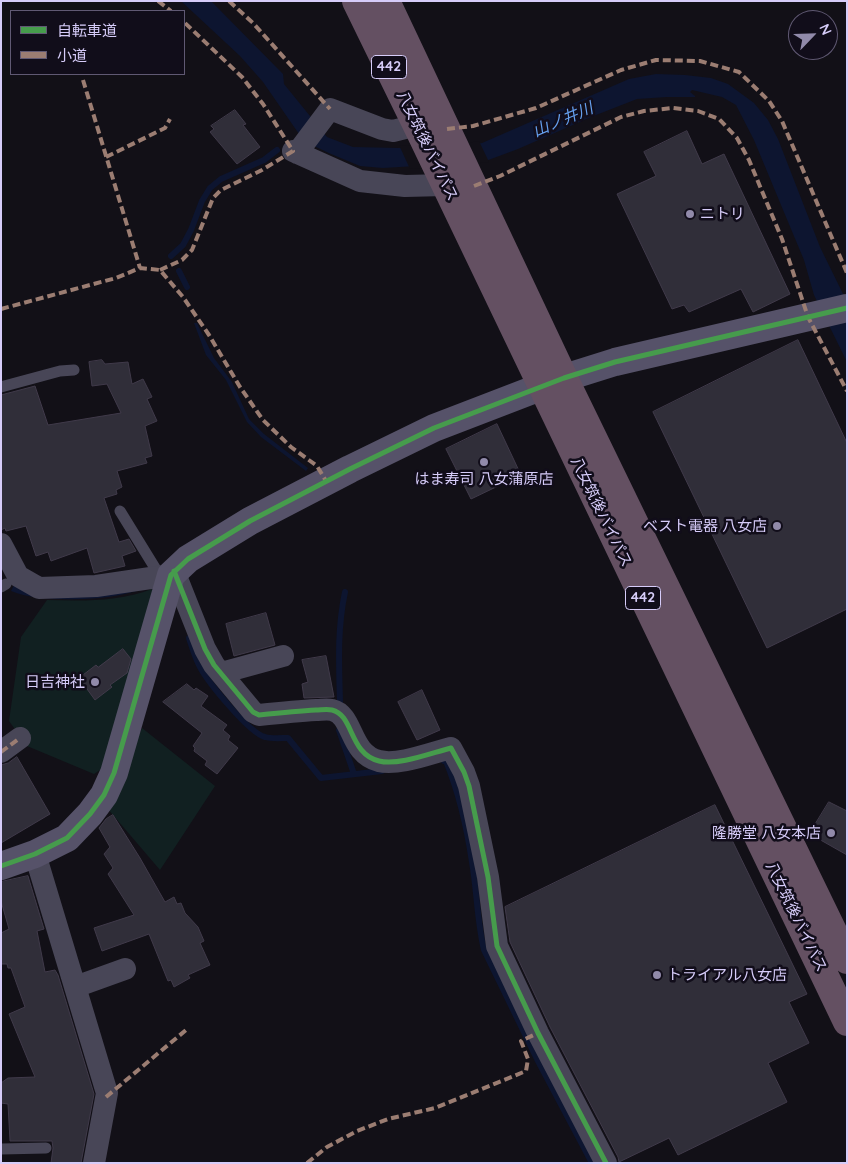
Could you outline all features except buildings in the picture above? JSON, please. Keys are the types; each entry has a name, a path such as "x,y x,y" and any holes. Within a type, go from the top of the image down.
{"highway":[{"name":"八女筑後バイパス","path":"356,1 419,129 451,177 847,960"},
{"name":"八女筑後バイパス","path":"386,1 450,134 451,177"},
{"name":"八女筑後バイパス","path":"553,382 847,1022"}],"street":[{"path":"419,129 393,131 382,129 330,109 297,151 360,181 405,186 451,177"},
{"path":"1,544 10,581 39,588 96,586 168,574 242,525 434,428 553,382 615,362 847,308"},
{"path":"168,574 205,650 253,712 259,715 305,710 333,710 346,719 354,739 366,756 380,761 393,762 451,748 469,786 488,877 497,946 538,1033 606,1163"},
{"path":"1,866 35,854 67,838 90,814 104,795 114,774 168,574"},
{"path":"221,673 283,656"},
{"path":"1,752 20,738"},
{"path":"35,854 107,1093 94,1163"},
{"path":"75,987 125,969"}],"lane":[{"path":"1,387 60,371 74,370"},
{"path":"120,511 168,574"},
{"path":"1,1149 46,1148"}],"shaded area":[{"path":"152,589 155,595 103,768 94,774 27,746 9,721 21,637 47,600 114,598"},
{"path":"142,728 215,786 160,870 107,808"}],"water":[{"name":"山ノ井川","path":"181,1 211,1 283,74 284,84 327,137 353,147 444,149 482,143 629,79 656,74 711,78 728,84 754,103 768,120 778,139 820,247 847,302 847,362 814,295 804,260 754,140 736,105 722,97 692,90 690,92 695,97 637,99 483,162 383,168 360,166 312,145 299,134 263,82 240,56"},
{"path":"194,323 197,323 214,358 232,382 249,419 264,434 308,468 306,471 261,437 247,422 226,380 206,355"},
{"path":"14,585 151,587 117,595 73,599 23,595 11,591"}],"pier":[{"path":"479,141 489,162 410,169 399,145 444,147"}],"waterway":[{"path":"171,256 183,245 202,201 210,188 221,179 264,160 277,150"},
{"path":"179,271 187,287"},
{"path":"340,702 340,633 345,592"},
{"path":"189,638 204,674 240,717 265,737 288,738 321,778 382,771"},
{"path":"339,730 354,774"},
{"path":"444,761 446,761 455,785 465,824 474,873 484,950 537,1059 592,1163"}],"marked path":[{"path":"158,1 170,10"},
{"path":"229,1 253,23 330,109"},
{"path":"160,270 182,260 192,250 213,198 221,190 262,170 293,151 263,104 242,77 185,23"},
{"path":"447,129 473,126 536,108 621,70 656,60 700,61 739,72 769,101 782,121 847,273"},
{"path":"83,80 140,268"},
{"path":"474,186 500,176 621,117 644,111 673,108 698,111 719,119 737,138 749,160 782,239 808,317 847,391"},
{"path":"106,157 165,128 170,119"},
{"path":"1,309 116,278 140,268 160,270 183,297 263,420 291,447 317,466 326,481"},
{"path":"1,752 20,738"},
{"path":"106,1097 186,1030"},
{"path":"307,1163 327,1147 357,1131 388,1119 435,1108 526,1071 528,1059 521,1041 538,1033"}],"cycle path":[{"path":"1,866 35,854 67,838 90,814 104,795 114,773 171,575 188,559 250,521 434,428 564,378 615,362 847,308"},
{"path":"174,571 205,649 214,665 253,712 259,715 309,710 332,710 339,713 344,719 362,751 369,757 379,761 395,762 451,748 469,786 488,877 497,946 538,1033 606,1163"}],"place":[{"name":"ニトリ","path":"690,214"},
{"name":"はま寿司 八女蒲原店","path":"484,462"},
{"name":"ベスト電器 八女店","path":"777,526"},
{"name":"日吉神社","path":"95,682"},
{"name":"隆勝堂 八女本店","path":"831,833"},
{"name":"トライアル八女店","path":"657,975"}]}
